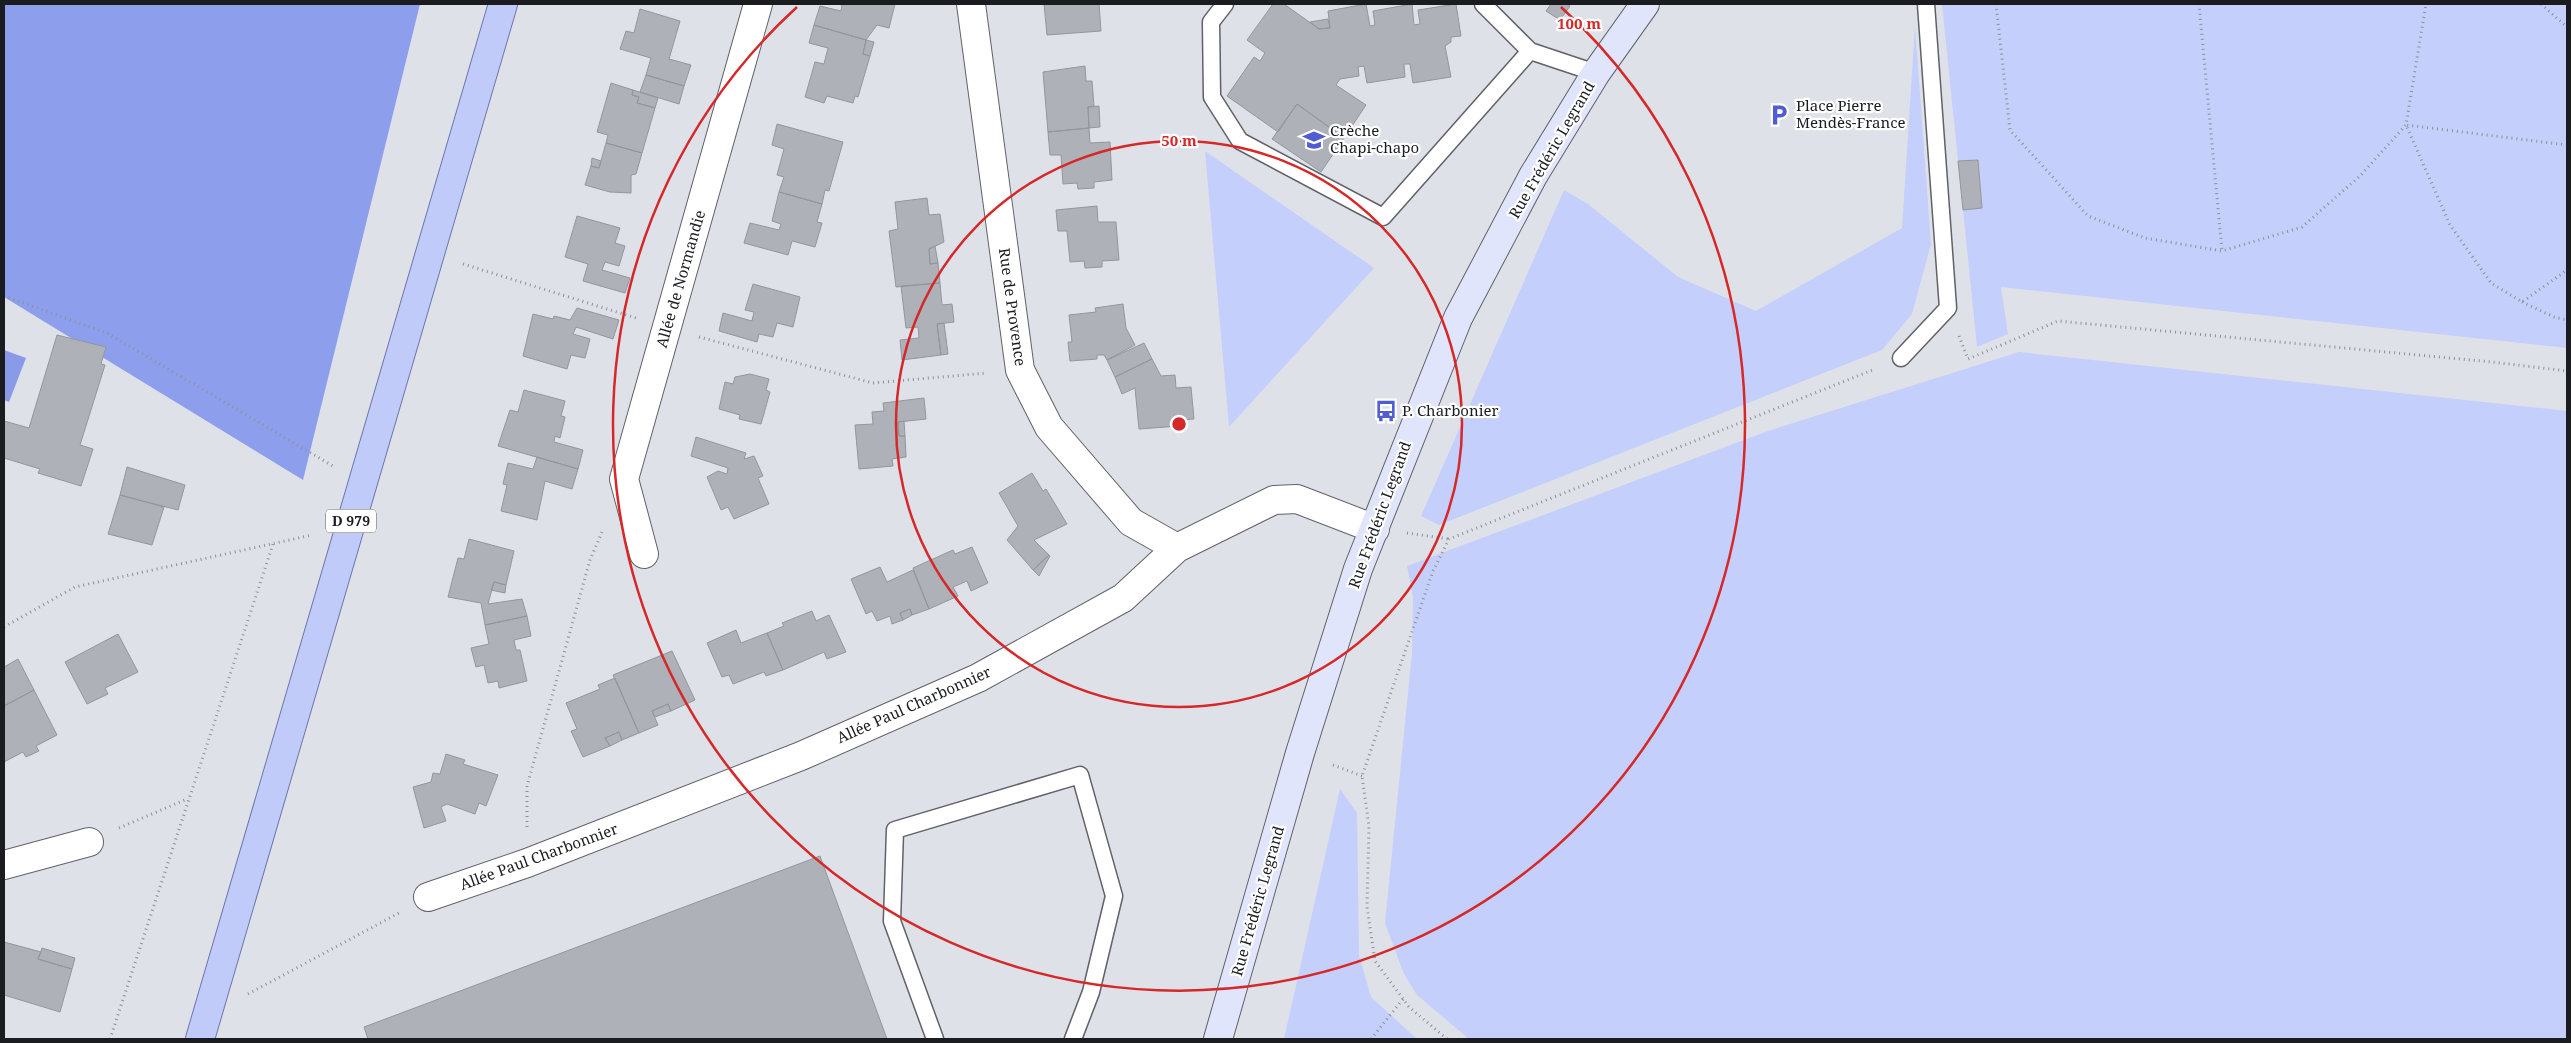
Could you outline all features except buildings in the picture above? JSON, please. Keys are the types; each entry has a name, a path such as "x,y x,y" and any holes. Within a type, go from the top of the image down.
{"main road":[{"name":"D 979","path":"204,1027 503,4"},
{"name":"Rue Frédéric Legrand","path":"1218,1039 1300,753 1358,569 1458,318 1533,176 1596,73 1645,4"}],"street":[{"name":"Allée de Normandie","path":"624,479 758,4"},
{"name":"Rue de Provence","path":"971,4 1020,370 1049,427 1131,522 1177,548"},
{"path":"624,479 644,554"},
{"name":"Allée Paul Charbonnier","path":"428,897 527,863 801,756 978,678 1123,598 1177,548 1274,500 1297,499 1375,529"},
{"path":"4,865 89,842"}],"lane":[{"path":"1225,4 1211,22 1212,97 1240,141 1383,217 1530,51"},
{"path":"1483,4 1530,51 1596,73"},
{"path":"1901,358 1948,308 1926,4"},
{"path":"935,1039 892,921 895,830 1080,775 1114,896 1091,992 1073,1039"}],"path":[{"path":"1996,4 2010,130 2088,216 2145,238 2222,251 2302,228 2360,176 2406,125 2426,4"},
{"path":"2198,4 2222,251"},
{"path":"2541,4 2567,27"},
{"path":"2406,125 2567,145"},
{"path":"2406,125 2450,225 2491,282 2522,302 2554,317 2567,320"},
{"path":"431,254 667,328 873,383 1020,370"},
{"path":"2522,302 2567,270"},
{"path":"4,296 107,333 363,483"},
{"path":"1948,308 1968,359 2058,322 2492,362 2567,371"},
{"path":"1375,529 1449,539 1901,358"},
{"path":"527,863 527,786 590,560 624,479"},
{"path":"4,627 75,587 349,527"},
{"path":"1447,1039 1409,1007 1375,960 1367,907 1369,826 1362,776 1433,570 1449,539"},
{"path":"110,1039 273,544"},
{"path":"89,842 188,799"},
{"path":"204,1027 428,897"},
{"path":"1371,1039 1403,999"}],"shaded area":[{"path":"4,4 420,4 303,480 4,297"},
{"path":"1942,4 2567,4 2567,348 2001,287 2008,334 1977,347"},
{"path":"1915,26 1931,244 1912,314 1882,350 1439,525 1421,516 1564,190 1588,204 1678,277 1756,311 1902,228"},
{"path":"1205,151 1374,268 1229,427"},
{"path":"4,350 26,358 9,402 4,400"},
{"path":"2019,352 2567,411 2567,1039 1469,1039 1417,995 1404,974 1385,923 1412,653 1413,597 1407,566 1768,431"},
{"path":"1340,789 1357,813 1359,955 1371,997 1417,1039 1284,1039"}],"place":[{"name":"Place Pierre Mendès-France","path":"1779,115"},
{"name":"Crèche Chapi-chapo","path":"1314,140"},
{"name":"P. Charbonier","path":"1386,411"}]}
